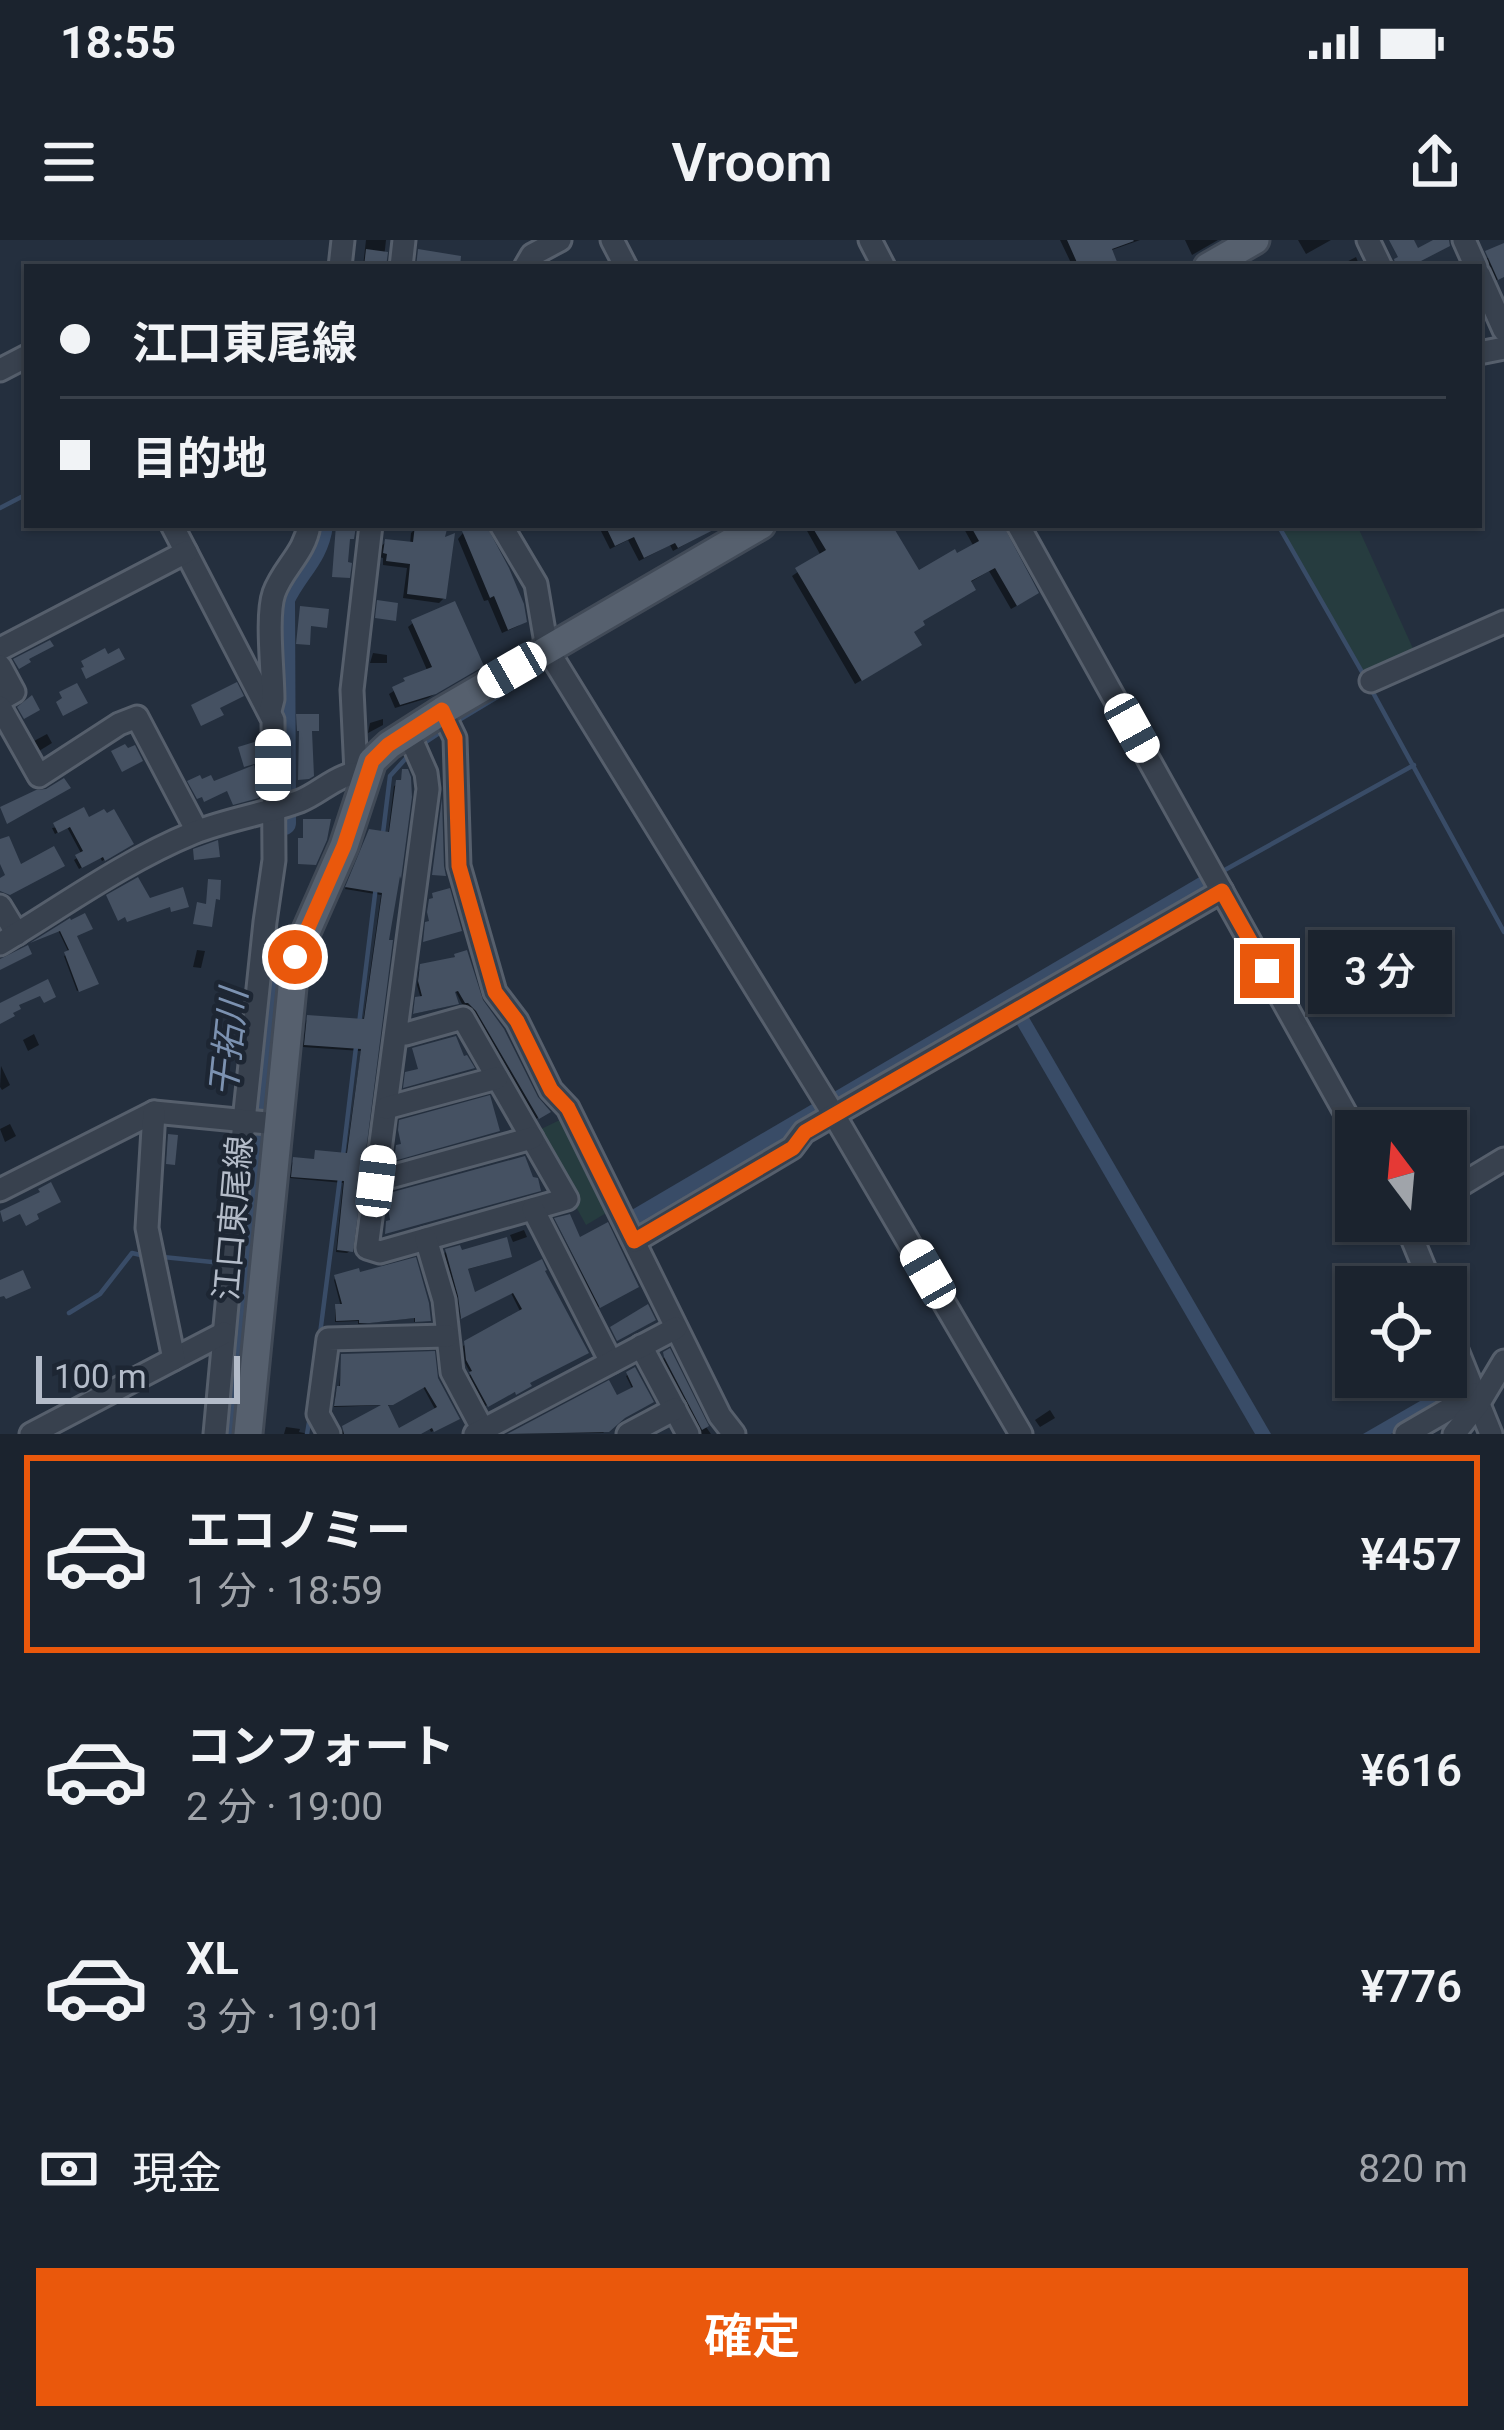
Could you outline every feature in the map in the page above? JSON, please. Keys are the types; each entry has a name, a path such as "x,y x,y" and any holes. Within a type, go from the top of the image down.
{"main road":[{"path":"1213,264 1255,240"},
{"name":"江口東尾線","path":"248,1434 259,1122 295,957 344,846 362,773 388,745 442,710 756,528"}],"street":[{"path":"527,264 532,254 560,240"},
{"path":"1482,279 1504,330"},
{"path":"174,528 270,711 281,807 265,922 259,1122 224,1333 215,1434"},
{"path":"270,711 271,602 309,528"},
{"path":"0,905 9,939 143,856 197,831 308,798 342,776 362,773 352,690 371,528"},
{"path":"503,528 536,584 548,649 834,1115 1021,1434"},
{"path":"1020,528 1344,1110"},
{"path":"0,650 186,552"},
{"path":"1371,681 1504,622"},
{"path":"0,665 14,692 0,704 39,776 137,717 197,831"},
{"path":"442,710 455,738 459,866 495,992 517,1021 551,1090 568,1108 720,1416 734,1434"},
{"path":"395,1033 464,1018 567,1199 380,1252 367,1248 395,1033 428,789 408,732"},
{"path":"634,1241 793,1148 805,1132 1222,891"},
{"path":"386,1108 497,1078"},
{"path":"0,1190 154,1112 259,1122"},
{"path":"154,1112 147,1228 174,1359"},
{"path":"376,1181 532,1138"},
{"path":"1467,1181 1504,1159"},
{"path":"533,1209 610,1362"},
{"path":"426,1239 444,1300 452,1372 479,1432 676,1328"},
{"path":"31,1434 224,1333"},
{"path":"329,1434 318,1414 328,1339 447,1336"},
{"path":"641,1346 688,1434"},
{"path":"1454,1434 1504,1361"},
{"path":"1467,1374 1491,1434"},
{"path":"1406,1434 1477,1398"},
{"path":"628,1434 675,1409"}],"green space":[{"path":"1281,528 1358,528 1415,653 1364,677"},
{"path":"568,1116 613,1209 586,1225 535,1132"}],"water":[{"path":"1203,875 1210,886 842,1105 834,1092"},
{"path":"1027,1014 1271,1434 1255,1434 1015,1021"},
{"path":"814,1103 822,1116 784,1145 639,1229 630,1211"},
{"path":"1425,1398 1453,1398 1391,1434 1363,1434"}],"building":[{"path":"1067,240 1134,241 1112,249 1118,264 1078,264"},
{"path":"1389,240 1414,240 1418,248 1433,240 1449,240 1450,246 1421,261 1423,264 1395,264 1398,257"},
{"path":"1504,243 1504,277 1498,280 1485,251"},
{"path":"366,249 388,252 386,264 364,264"},
{"path":"418,249 461,256 460,264 416,264"},
{"path":"336,528 356,528 350,539 350,578 332,577"},
{"path":"415,528 447,529 445,537 455,533 446,599 407,594 410,564 386,561 385,539 413,542"},
{"path":"488,528 509,568 527,622 508,630 462,531"},
{"path":"606,528 717,528 678,548 675,543 644,558 634,537 615,546"},
{"path":"813,528 894,528 919,570 979,541 972,528 1005,528 1039,593 1017,606 995,568 971,581 976,590 923,621 925,625 914,632 922,645 862,681 795,568 826,550"},
{"path":"377,600 398,603 396,621 375,618"},
{"path":"455,601 484,666 436,694 400,705 392,687 432,667 411,620"},
{"path":"300,606 329,609 327,628 311,626 310,645 296,644"},
{"path":"50,640 54,646 19,669 13,659"},
{"path":"105,648 108,654 119,648 125,659 86,679 81,661"},
{"path":"237,682 244,696 220,708 224,715 201,726 191,705"},
{"path":"77,683 88,703 63,716 56,702 62,698 59,692"},
{"path":"32,695 40,710 24,719 17,707"},
{"path":"296,714 319,714 319,731 312,731 314,776 309,779 298,780"},
{"path":"258,741 258,763 244,767 238,747"},
{"path":"125,744 128,748 135,745 143,761 122,772 111,751"},
{"path":"254,765 259,798 233,805 227,791 204,802 202,797 197,799 187,781 211,775 214,781"},
{"path":"402,769 408,769 411,777 412,797 389,940 393,940 353,1252 337,1250 344,1181 291,1177 293,1157 314,1159 315,1150 347,1153 361,1049 304,1045 307,1015 364,1019 382,893 345,887 369,829 389,832 396,780 401,780"},
{"path":"64,778 71,788 7,824 0,807"},
{"path":"442,798 444,866 446,876 432,875"},
{"path":"84,807 89,817 114,809 134,844 82,868 75,855 83,851 70,827 58,833 53,823"},
{"path":"303,819 331,819 316,865 298,864"},
{"path":"9,836 21,864 54,846 65,866 10,895 0,891 0,878 5,875 0,839"},
{"path":"218,840 220,857 194,860 193,849"},
{"path":"138,877 150,898 183,887 189,907 171,912 170,907 118,921 106,895"},
{"path":"208,879 221,880 212,927 193,924 197,902 206,904"},
{"path":"450,888 462,931 423,942 432,893"},
{"path":"85,913 93,929 77,936 99,984 79,992 60,931 30,943"},
{"path":"28,945 32,954 0,970 0,959"},
{"path":"467,950 483,1000 551,1112 539,1119 476,1011 458,991 459,1004 413,1014 415,997 422,996 420,964"},
{"path":"48,979 56,997 44,1003 40,996 19,1005 15,1016 0,1024 0,1003"},
{"path":"456,1036 475,1068 403,1088 405,1072 418,1069 412,1048"},
{"path":"490,1095 500,1131 394,1161 396,1145 401,1144 399,1120"},
{"path":"168,1134 178,1135 175,1165 166,1164"},
{"path":"525,1156 541,1191 385,1234 390,1220 389,1193"},
{"path":"51,1182 61,1202 37,1214 39,1219 26,1226 20,1214 3,1222 0,1211"},
{"path":"570,1214 580,1237 608,1222 639,1287 600,1308 554,1218"},
{"path":"507,1237 512,1257 468,1269 475,1292 542,1259 589,1353 488,1407 469,1372 464,1341 522,1309 513,1293 461,1319 445,1249 460,1245 462,1250"},
{"path":"416,1257 431,1321 336,1321 335,1304 342,1304 334,1275"},
{"path":"23,1270 31,1288 0,1297 0,1280"},
{"path":"648,1304 656,1320 617,1341 610,1327"},
{"path":"670,1348 709,1426 702,1430 664,1357 663,1352"},
{"path":"435,1351 438,1378 460,1419 421,1434 344,1434 342,1426 381,1405 334,1406 341,1354","holes":["425,1387 437,1407 399,1428 388,1405"]},
{"path":"635,1367 654,1402 609,1432 507,1434 609,1380 617,1395 633,1387 626,1372"}],"waterway":[{"path":"0,508 24,496"},
{"name":"干拓川","path":"284,823 283,599 311,555 320,528"},
{"path":"1280,528 1366,679"},
{"path":"459,720 547,667"},
{"path":"1371,689 1504,932"},
{"path":"426,742 441,732"},
{"path":"383,833 390,776 408,756"},
{"path":"1223,871 1414,765"},
{"path":"359,1024 376,886"},
{"name":"干拓川","path":"227,1434 272,954"},
{"path":"343,1155 356,1047"},
{"path":"320,1334 340,1178"},
{"path":"69,1313 100,1294 132,1253 145,1256"},
{"path":"163,1257 222,1263"},
{"path":"307,1434 310,1416"}],"route":[{"path":"295,957 344,846 372,761 442,710 455,738 459,866 495,992 517,1021 551,1090 568,1108 634,1241 793,1148 805,1132 1222,891 1267,971"}]}
